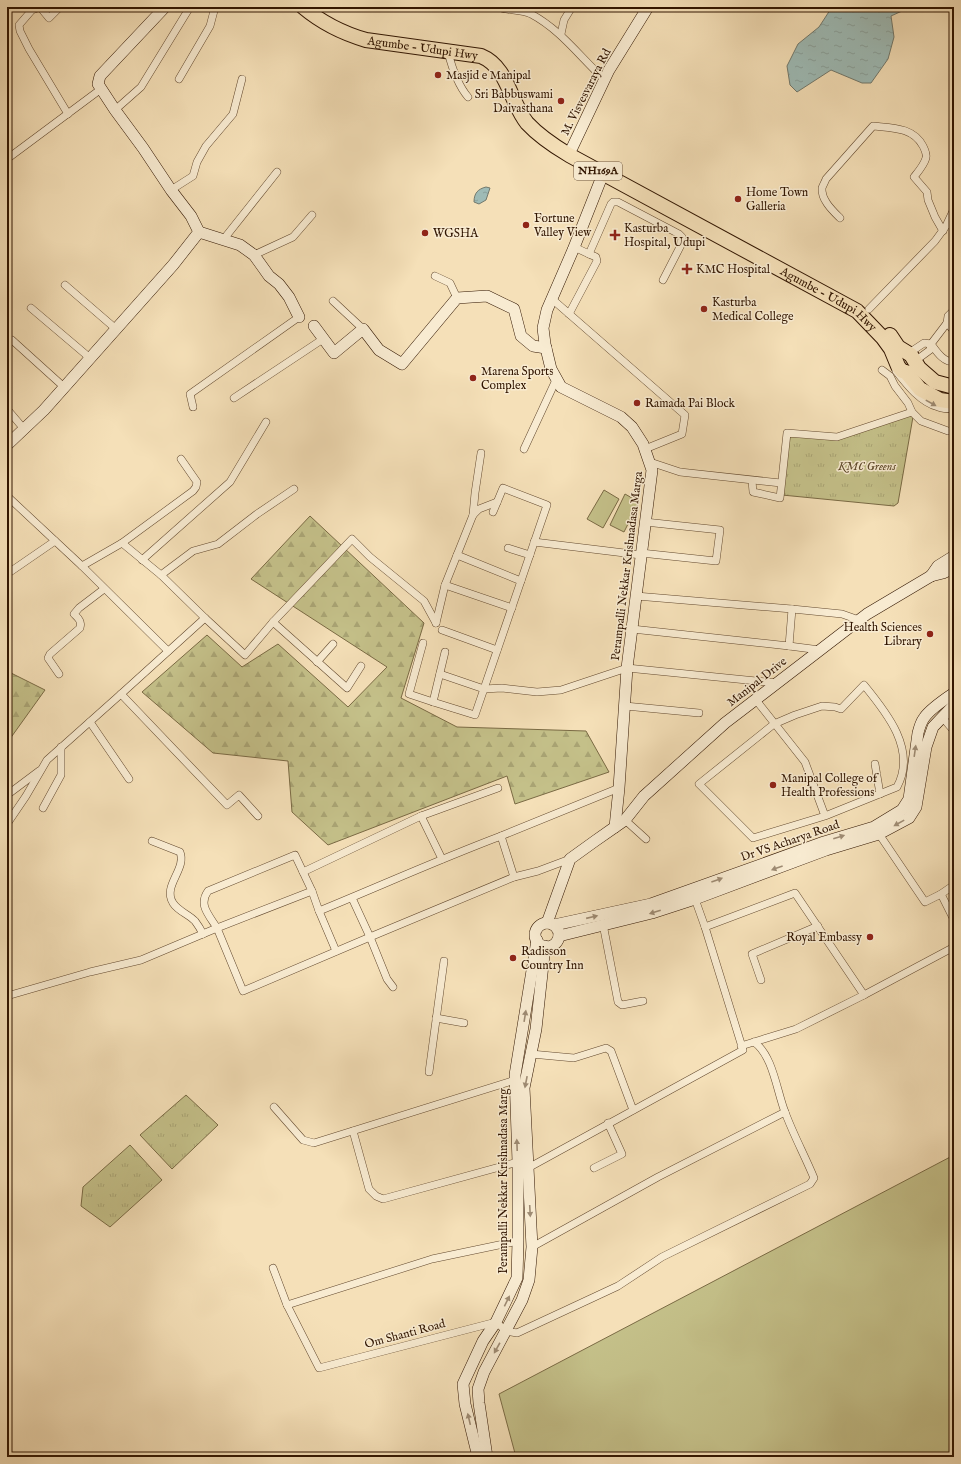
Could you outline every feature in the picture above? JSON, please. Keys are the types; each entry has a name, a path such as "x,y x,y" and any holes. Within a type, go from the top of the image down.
{"highway":[{"name":"Agumbe - Udupi Hwy","path":"303,7 321,21 353,36 366,40 480,56 489,60 501,73 521,113 528,123 552,144 858,301 877,318 898,346 905,362"},
{"name":"Agumbe - Udupi Hwy","path":"316,7 330,17 358,28 482,49 500,56 510,71 525,107 533,118 570,152 603,174 857,311 874,328 891,349 905,362"},
{"name":"NH169A","path":"905,362 919,368 935,382 954,387"},
{"name":"NH169A","path":"905,362 920,389 940,400 954,402"}],"street":[{"path":"60,7 49,18 40,7 32,10 19,25 20,31 29,49 68,114"},
{"path":"165,7 100,76 98,84 171,190 191,216 199,232 240,245 254,255 268,276 279,284 289,296 299,317 190,394 193,407"},
{"path":"115,110 142,87 190,7"},
{"path":"179,79 210,26 215,7"},
{"path":"498,7 502,9 530,13 561,34 589,64 607,75"},
{"path":"561,34 564,20 572,7"},
{"name":"M. Visvesvaraya Rd","path":"570,152 607,75 648,7"},
{"path":"448,52 457,78 463,91 468,97"},
{"path":"171,190 193,176 197,162 206,146 233,114 242,79"},
{"path":"8,156 101,89"},
{"path":"840,218 824,197 822,187 826,179 873,126 896,128 903,129 913,134 925,150 926,158 914,177 927,192 932,211 943,231"},
{"path":"223,240 277,172"},
{"path":"524,449 556,380 551,369 543,328 547,310 603,174"},
{"path":"589,254 611,204 613,202 618,202 682,237 681,245 662,280"},
{"path":"869,310 943,231 954,209"},
{"path":"254,255 293,237 312,215"},
{"path":"7,445 44,410 173,265 199,232"},
{"path":"569,314 597,261 596,257 574,247"},
{"path":"435,276 450,282 457,298"},
{"path":"65,284 116,329"},
{"path":"333,301 363,329 379,350 402,364 457,298 488,296 514,309 521,336 533,346 546,348"},
{"path":"552,299 685,415 682,434 645,449"},
{"path":"31,308 90,358"},
{"path":"954,310 948,316 954,331"},
{"path":"931,344 950,322"},
{"path":"314,326 334,353 363,329"},
{"path":"234,398 323,339"},
{"path":"12,340 64,387"},
{"path":"954,362 942,358 931,344 924,343 905,362 882,370 890,376 895,386 908,403 912,412 921,421 948,431 954,431"},
{"path":"905,362 910,388 928,403 939,408 954,409"},
{"name":"Perampalli Nekkar Krishnadasa Marga","path":"556,380 561,387 621,417 632,427 645,449 652,470 632,629 615,827"},
{"path":"7,409 24,429"},
{"path":"752,481 753,492 780,498 787,433 837,437 912,412"},
{"path":"142,560 230,482 266,422"},
{"path":"122,543 161,575 245,655 273,622 352,539 370,557 424,601 436,623 445,585 473,515 481,453"},
{"path":"82,566 122,543 193,491 196,487 196,482 181,459"},
{"path":"650,462 680,472 781,483"},
{"path":"423,643 409,694 475,715 547,505 503,488 493,512"},
{"path":"161,575 194,551 218,544 257,514 294,489"},
{"path":"7,496 55,540 168,651"},
{"path":"473,515 479,509 497,502"},
{"path":"534,542 716,561 720,530 645,522"},
{"path":"7,574 55,540"},
{"path":"508,548 530,555"},
{"path":"457,555 521,581"},
{"path":"931,576 938,566 954,556"},
{"path":"931,576 954,568"},
{"name":"Manipal Drive","path":"615,827 625,820 644,796 726,723 859,620 931,576"},
{"path":"445,585 512,608"},
{"path":"59,674 48,658 50,654 80,628 80,620 74,614 79,608 104,589"},
{"path":"636,596 842,614 859,620"},
{"path":"789,646 792,609"},
{"path":"7,824 26,796 47,760 205,618"},
{"path":"273,622 347,688 361,666"},
{"path":"632,629 820,650"},
{"path":"442,630 497,650"},
{"path":"317,662 332,644"},
{"path":"433,702 445,652"},
{"path":"440,674 484,688 502,688 537,692 561,690 628,668 777,683"},
{"path":"864,686 892,722 900,740 903,760 900,780 896,787 880,794 825,816 753,838 699,784 774,724 822,706 841,709 864,686"},
{"name":"Dr VS Acharya Road","path":"553,928 603,924 652,913 695,898 874,827 902,810 909,799 920,726 924,718 954,693"},
{"path":"121,694 227,805 239,795 258,816"},
{"path":"756,700 805,762 825,816"},
{"name":"Dr VS Acharya Road","path":"553,928 651,904 825,846 879,834 909,818 916,807 926,747 933,727 954,705"},
{"path":"625,706 699,713"},
{"path":"942,717 954,731"},
{"path":"90,722 129,778"},
{"path":"43,808 61,775 60,748"},
{"path":"875,764 880,794"},
{"path":"7,795 42,768"},
{"path":"303,872 421,816 498,788"},
{"path":"319,911 619,788"},
{"path":"421,816 442,860"},
{"path":"625,820 646,839"},
{"path":"336,951 312,890 295,855 208,891 203,898 203,904 217,928 243,991 514,877 538,871 570,859 615,827"},
{"path":"879,834 925,902 954,885"},
{"path":"501,836 514,877"},
{"path":"152,841 180,852 182,861 172,884 172,902 194,921 204,934"},
{"path":"553,928 540,926 537,928 536,932 541,943 553,945 556,943 553,928 557,896 570,859"},
{"path":"7,996 90,972 141,960 312,890"},
{"path":"705,927 795,893 864,995"},
{"path":"941,894 954,920"},
{"path":"352,898 387,979 392,987"},
{"path":"353,1131 369,1188 376,1196 383,1199 523,1165 633,1110 742,1050 695,898"},
{"path":"603,924 618,1002 622,1005 643,1001"},
{"path":"761,980 752,954 818,926"},
{"name":"Perampalli Nekkar Krishnadasa Marg","path":"478,1457 465,1404 463,1384 483,1341 496,1322 517,1278 523,1165 524,1088 536,1029 541,943"},
{"name":"Perampalli Nekkar Krishnadasa Marg","path":"487,1457 478,1388 484,1372 522,1300 529,1280 532,1247 515,1080 541,943"},
{"path":"741,1046 796,1029 954,947"},
{"path":"428,1072 444,961"},
{"path":"436,1018 464,1023"},
{"path":"496,1322 506,1331 517,1333 618,1286 662,1257 810,1184 814,1178 785,1112 771,1067 761,1047 754,1042"},
{"path":"531,1054 574,1058 606,1048 611,1051 633,1110"},
{"path":"274,1107 303,1140 308,1143 314,1143 515,1080"},
{"path":"532,1247 658,1177 785,1112"},
{"path":"594,1168 622,1154 608,1123"},
{"path":"273,1268 287,1305 432,1259 518,1241"},
{"name":"Om Shanti Road","path":"287,1305 319,1368 496,1322"}],"green space":[{"name":"KMC Greens","path":"914,411 898,503 894,506 782,495 788,434 836,437"},
{"path":"604,490 619,499 603,528 587,519"},
{"path":"625,494 639,502 624,532 610,525"},
{"path":"310,516 424,623 401,698 457,727 586,731 609,772 515,804 507,776 328,845 292,812 288,761 213,753 142,692 207,635 242,667 278,644 348,707 387,667 251,579"},
{"path":"7,671 45,690 7,743"},
{"path":"186,1095 218,1125 172,1169 140,1135"},
{"path":"130,1145 162,1180 110,1227 81,1206 83,1187"},
{"path":"954,1155 954,1457 516,1457 499,1394"}],"water":[{"path":"832,7 908,7 891,16 894,37 888,59 871,83 862,83 831,70 797,92 790,85 787,66 798,44 819,27"},
{"path":"486,187 490,188 486,200 479,204 474,202 477,192"}],"place":[{"name":"Masjid e Manipal","path":"438,75"},
{"name":"Sri Babbuswami Daivasthana","path":"561,101"},
{"name":"Home Town Galleria","path":"738,199"},
{"name":"Fortune Valley View","path":"526,225"},
{"name":"WGSHA","path":"425,233"},
{"name":"Kasturba Hospital, Udupi","path":"615,235"},
{"name":"KMC Hospital","path":"687,269"},
{"name":"Kasturba Medical College","path":"704,309"},
{"name":"Marena Sports Complex","path":"473,378"},
{"name":"Ramada Pai Block","path":"637,403"},
{"name":"Health Sciences Library","path":"930,634"},
{"name":"Manipal College of Health Professions","path":"773,785"},
{"name":"Royal Embassy","path":"870,937"},
{"name":"Radisson Country Inn","path":"513,958"}]}
